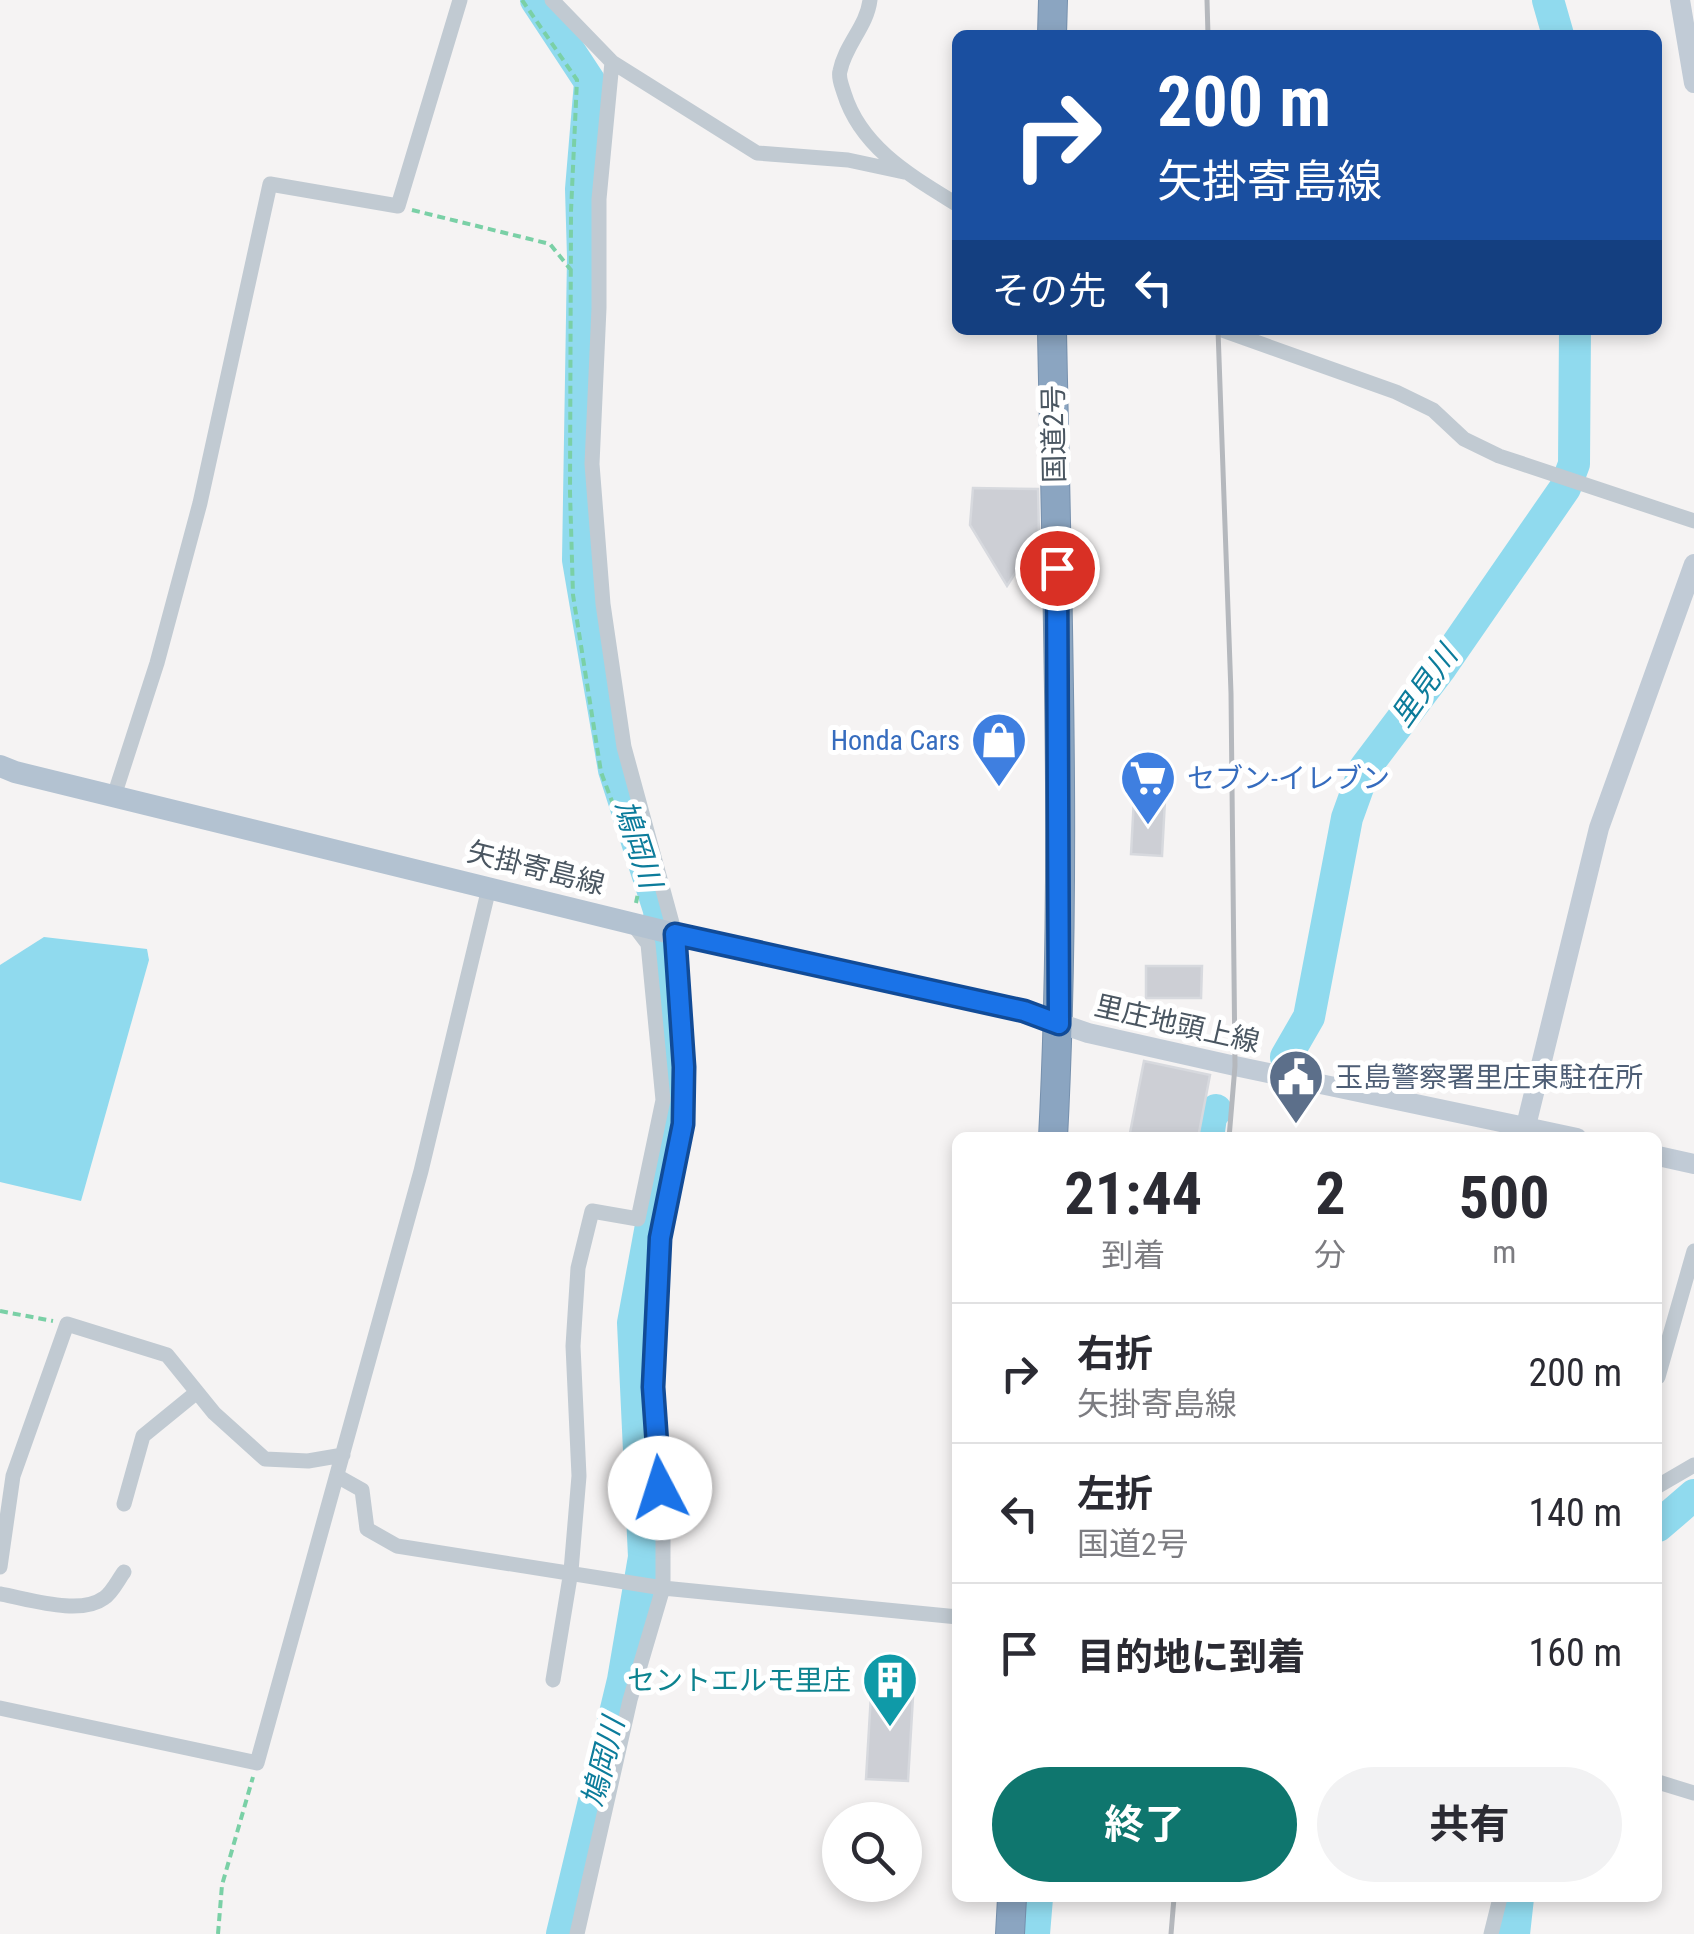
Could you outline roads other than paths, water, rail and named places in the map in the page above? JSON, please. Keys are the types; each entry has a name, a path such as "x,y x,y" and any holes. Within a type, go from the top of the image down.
{"highway":[{"path":"1052,0 1052,30"},
{"name":"国道2号","path":"1052,335 1059,1024 1053,1132"},
{"path":"1010,1934 1012,1902"}],"main road":[{"name":"矢掛寄島線","path":"0,766 675,934 1024,1011 1059,1024"}],"street":[{"path":"114,796 158,662 200,503 270,184 398,206 460,0"},
{"path":"552,0 612,62 757,153 848,160 904,172"},
{"path":"870,0 869,14 851,42 838,74 850,112 874,145 904,172 952,201"},
{"path":"1680,0 1690,26 1694,83"},
{"path":"577,1934 630,1700 664,1588 664,1519 653,1387 660,1238 683,1124 684,1067 675,934 624,747 603,604 592,464 599,199 612,62"},
{"path":"1236,335 1396,392 1433,410 1464,439 1499,456 1694,521"},
{"path":"1524,1132 1599,828 1694,564"},
{"path":"0,1708 257,1762 421,1170 490,888"},
{"path":"554,1680 571,1572 579,1476 573,1346 578,1268 592,1210 638,1219 663,1100 648,944 638,924"},
{"name":"里庄地頭上線","path":"1059,1024 1524,1132"},
{"path":"1662,1157 1694,1164"},
{"path":"1662,1363 1694,1251"},
{"path":"0,1567 13,1476 67,1324 167,1355 214,1413 264,1459 308,1461 342,1455"},
{"path":"124,1504 142,1436 197,1392"},
{"path":"1662,1484 1694,1465"},
{"path":"337,1476 362,1490 367,1529 397,1546 664,1588 952,1616"},
{"path":"0,1594 76,1609 104,1598 124,1572"},
{"path":"1662,1783 1694,1793"},
{"path":"1491,1934 1499,1902"}],"water":[{"path":"44,937 147,949 149,960 81,1201 0,1182 0,965"}],"waterway":[{"name":"鳩岡川","path":"536,0 590,82 581,189 578,560 614,770 659,910 673,1106 633,1323 644,1557 623,1680 562,1934"},
{"name":"里見川","path":"1548,0 1557,30"},
{"name":"里見川","path":"1286,1057 1309,1017 1347,818 1365,768 1442,666 1565,488 1574,464 1575,335"},
{"name":"里見川","path":"1209,1132 1216,1110"},
{"name":"里見川","path":"1662,1523 1694,1495"},
{"name":"里見川","path":"1034,1934 1037,1902"},
{"name":"里見川","path":"1514,1934 1518,1902"}],"railway":[{"path":"1207,0 1208,30"},
{"path":"1218,335 1231,693 1235,1066 1230,1132"},
{"path":"1171,1934 1174,1902"}],"place":[{"name":"Honda Cars","path":"999,789"},
{"name":"セブン-イレブン","path":"1148,827"},
{"name":"玉島警察署里庄東駐在所","path":"1296,1126"},
{"name":"セントエルモ里庄","path":"890,1729"}]}
